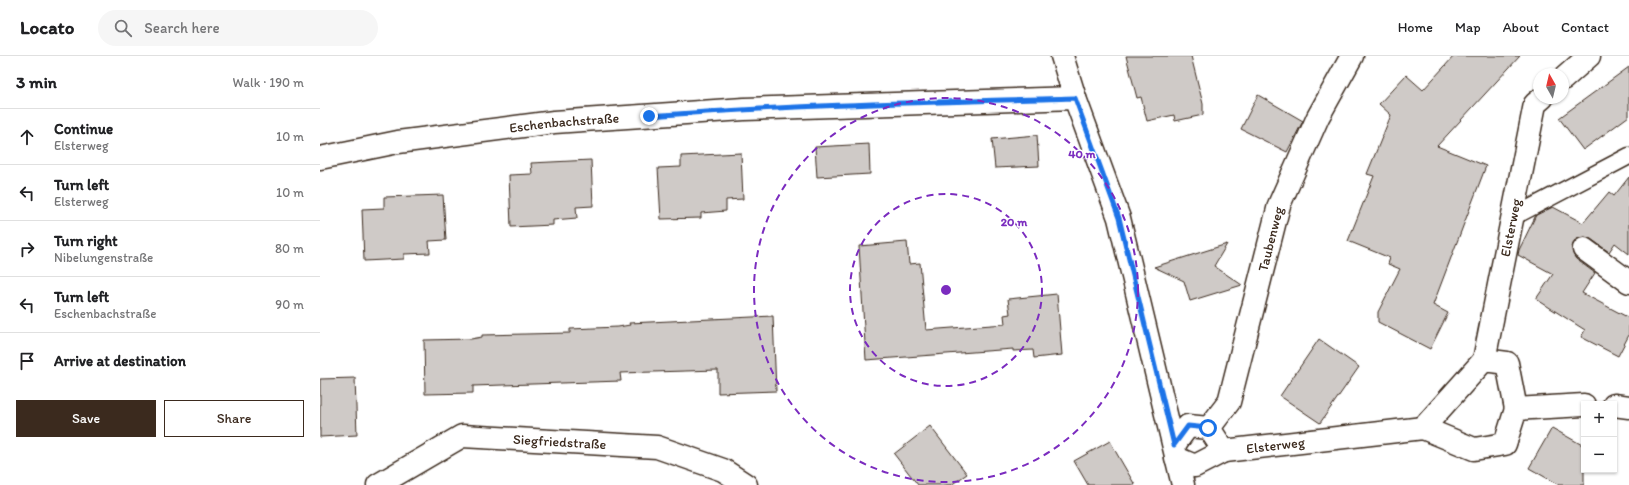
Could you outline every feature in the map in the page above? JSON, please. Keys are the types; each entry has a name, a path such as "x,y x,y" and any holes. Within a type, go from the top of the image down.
{"street":[{"path":"1062,56 1075,98 1119,218 1183,485"},
{"name":"Taubenweg","path":"1208,428 1229,402 1279,206 1318,117 1352,56"},
{"path":"1569,74 1589,56"},
{"name":"Eschenbachstraße","path":"320,158 398,142 554,122 752,108 1075,98"},
{"name":"Elsterweg","path":"1175,451 1195,466 1224,450 1423,428 1474,449 1505,444 1516,409 1507,363 1484,360 1535,104"},
{"path":"1584,249 1629,282"},
{"path":"1423,428 1484,360"},
{"path":"1516,409 1581,405"},
{"path":"1617,405 1629,407"},
{"path":"1175,451 1188,426 1208,428 1224,450"},
{"name":"Siegfriedstraße","path":"378,485 462,436 657,447 723,470 746,485"}],"lane":[{"path":"1513,217 1629,156"}],"building":[{"path":"1126,56 1191,56 1203,104 1203,115 1175,121 1174,115 1147,121 1141,97 1137,98"},
{"path":"1454,56 1520,56 1437,146 1486,166 1433,305 1448,313 1430,349 1378,322 1378,312 1400,269 1388,264 1390,258 1348,241 1374,176 1367,174 1391,115 1379,104 1406,75 1423,90"},
{"path":"1629,67 1629,116 1583,150 1559,118"},
{"path":"1258,95 1303,121 1287,152 1241,129"},
{"path":"1037,135 1039,166 995,168 992,139"},
{"path":"869,144 870,174 817,177 815,147"},
{"path":"741,153 743,199 726,200 726,211 701,213 701,218 661,219 658,168 681,167 681,156"},
{"path":"591,160 593,206 576,207 577,218 553,220 553,225 511,227 509,175 532,174 531,163"},
{"path":"1629,177 1629,254 1615,243 1609,252 1591,239 1585,237 1574,241 1572,248 1576,259 1595,273 1582,293 1629,318 1629,335 1618,356 1581,337 1585,330 1536,299 1553,274 1518,255 1536,215 1553,207 1583,223 1609,192 1614,196"},
{"path":"443,195 446,240 429,241 430,253 404,254 404,259 364,261 362,209 384,208 384,197"},
{"path":"907,242 909,264 920,263 926,330 1005,324 1004,315 1010,314 1008,299 1057,294 1062,355 1034,358 1033,350 1013,351 1013,349 866,360 859,246"},
{"path":"1227,244 1214,266 1242,285 1190,301 1184,281 1154,267"},
{"path":"773,316 776,391 718,393 718,370 620,373 621,381 473,386 473,393 425,394 424,340 471,339 482,337 482,335 570,333 570,329 618,327 630,325 629,323"},
{"path":"1319,339 1359,367 1320,423 1280,396"},
{"path":"355,378 357,435 320,437 320,379"},
{"path":"930,426 967,474 951,485 918,485 894,454"},
{"path":"1552,428 1581,444 1581,473 1584,473 1584,485 1559,485 1529,468"},
{"path":"1110,441 1135,485 1088,485 1074,461"}],"route":[{"path":"649,116 744,109 878,103 1075,98 1119,218 1174,445 1188,426 1208,428"}]}
